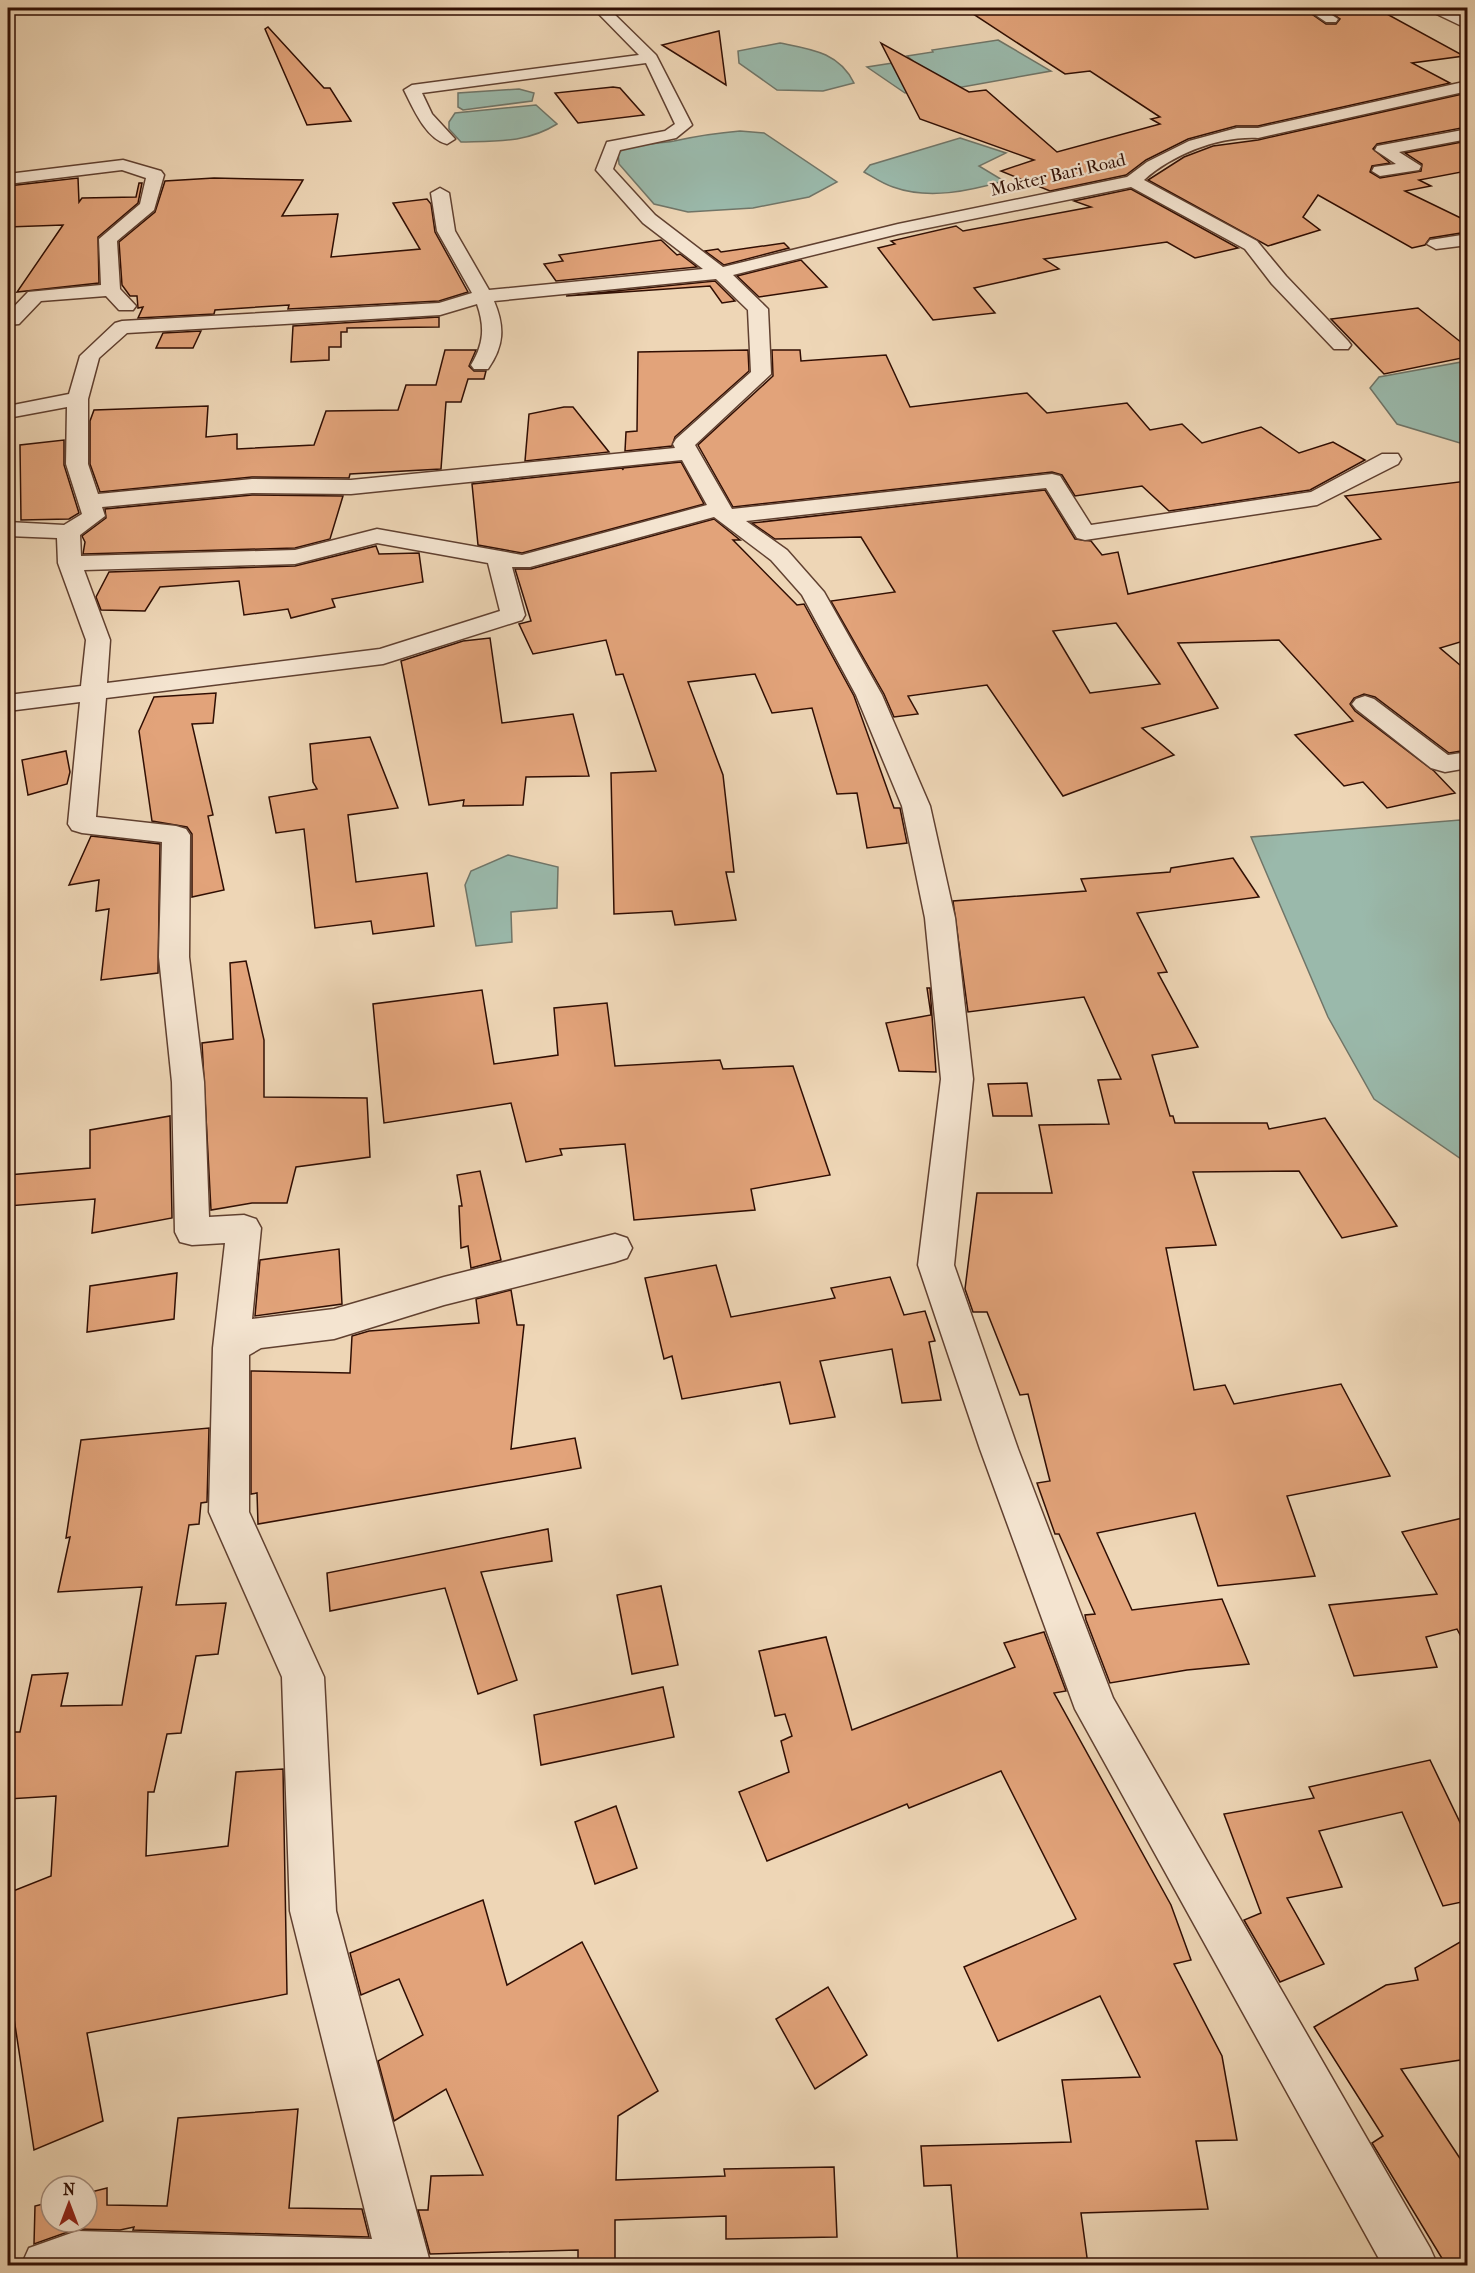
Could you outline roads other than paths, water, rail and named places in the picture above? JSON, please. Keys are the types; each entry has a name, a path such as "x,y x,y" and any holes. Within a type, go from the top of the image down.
{"street":[{"path":"600,8 651,58 684,125 670,135 613,146 604,170 650,219 720,273 758,309 761,374 684,444 723,513 779,555 812,592 869,695 916,806 940,918 957,1079 936,1265 999,1449 1096,1708 1412,2265"},
{"path":"1312,8 1331,19"},
{"path":"1431,8 1467,25"},
{"path":"447,139 425,116 412,90 651,58"},
{"name":"Mokter Bari Road","path":"122,327 440,309 483,296 720,273 898,229 1133,181 1143,170 1163,159 1236,132 1258,133 1467,86"},
{"path":"1380,171 1413,166 1383,150 1467,134"},
{"path":"8,179 123,165 155,175 148,206 108,239 111,291 128,308 122,327 90,357 78,399 77,464 93,516 68,531 8,530"},
{"path":"1133,181 1251,244 1279,280 1341,345"},
{"path":"440,193 446,231 483,296 492,317 493,347 481,366"},
{"path":"1436,244 1467,238"},
{"path":"8,320 12,320 34,296 111,291"},
{"path":"8,412 78,399"},
{"path":"89,502 252,486 351,487 690,453"},
{"path":"70,563 295,557 377,536 522,562 723,513 1052,481 1085,533 1317,498 1390,459"},
{"path":"47,2265 77,2257 403,2265 313,1911 303,1677 229,1512 231,1347 244,1228 192,1232 188,1082 174,957 176,835 82,824 98,640 70,563 68,531"},
{"path":"8,703 383,656 513,615 498,558"},
{"path":"1365,704 1440,762 1445,764 1467,760"},
{"path":"231,1347 253,1334 334,1324 444,1291 615,1248"}]}
